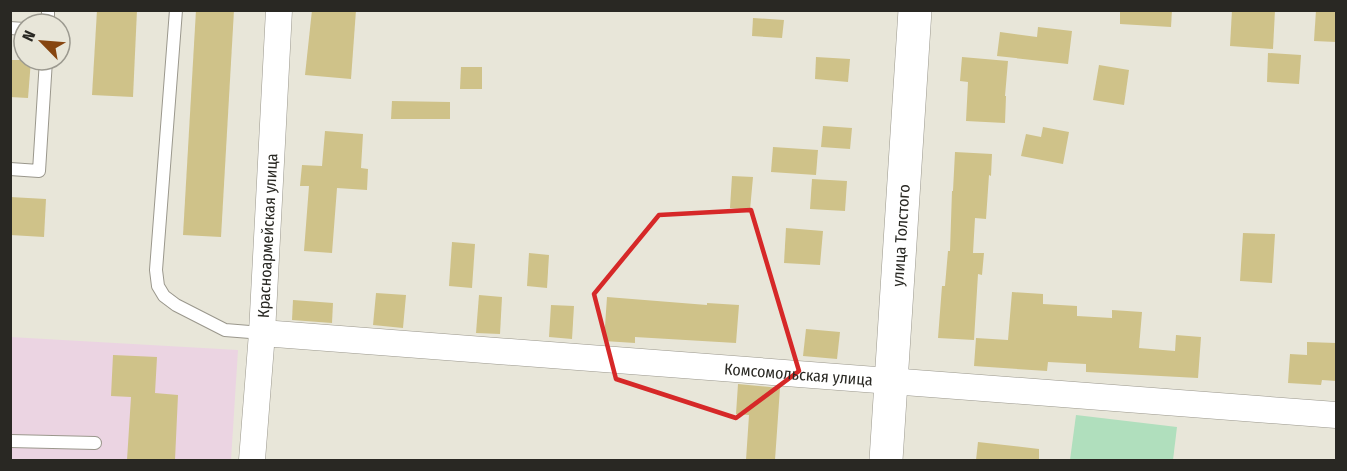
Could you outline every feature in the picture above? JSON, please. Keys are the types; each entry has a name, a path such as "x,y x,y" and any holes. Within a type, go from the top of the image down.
{"street":[{"name":"Красноармейская улица","path":"252,460 262,333 279,10"},
{"name":"улица Толстого","path":"886,460 915,10"},
{"name":"Комсомольская улица","path":"262,333 1336,415"}],"lane":[{"path":"176,10 156,270 158,286 164,296 176,305 225,330 262,333"},
{"path":"10,169 39,171 45,72"},
{"path":"10,441 95,443"}],"highlighted area":[{"path":"751,210 799,371 736,418 616,379 594,294 659,215"}],"shaded area":[{"path":"10,337 238,350 231,460 11,460"}],"green space":[{"path":"1076,415 1177,427 1173,460 1070,460"}],"building":[{"path":"97,10 137,10 133,97 92,95"},
{"path":"196,10 234,10 221,237 183,235"},
{"path":"312,10 356,10 351,79 305,75"},
{"path":"1120,10 1172,10 1171,27 1120,24"},
{"path":"1232,10 1275,10 1273,49 1230,46"},
{"path":"1316,10 1336,10 1336,42 1314,41"},
{"path":"753,18 784,20 782,38 752,36"},
{"path":"1038,27 1072,31 1068,64 997,56 1000,32 1037,37"},
{"path":"1268,53 1301,55 1299,84 1267,82"},
{"path":"816,57 850,59 848,82 815,79"},
{"path":"962,57 1008,61 1005,123 966,121 968,82 960,81"},
{"path":"10,60 12,60 12,72 30,72 28,98 10,97"},
{"path":"1099,65 1129,70 1124,105 1093,100"},
{"path":"461,67 482,67 482,89 460,89"},
{"path":"392,101 450,102 450,119 391,119"},
{"path":"823,126 852,128 850,149 821,147"},
{"path":"1043,127 1069,132 1063,164 1021,156 1026,134 1041,137"},
{"path":"325,131 363,134 361,168 368,169 367,190 337,188 332,253 304,251 309,186 300,186 302,165 322,166"},
{"path":"773,147 818,150 816,175 771,172"},
{"path":"955,152 992,154 986,219 975,218 973,253 984,253 982,275 978,274 974,340 938,338 942,286 945,286 948,251 950,251"},
{"path":"732,176 753,177 750,210 730,208"},
{"path":"812,179 847,181 845,211 810,209"},
{"path":"10,197 46,199 44,237 10,235"},
{"path":"786,228 823,231 820,265 784,263"},
{"path":"1243,233 1275,234 1272,283 1240,281"},
{"path":"452,242 475,244 472,288 449,286"},
{"path":"529,253 549,255 547,288 527,286"},
{"path":"1012,292 1043,294 1043,304 1077,306 1077,316 1112,318 1112,310 1142,312 1139,348 1175,351 1176,335 1201,337 1198,378 1086,372 1086,364 1048,362 1047,371 974,366 976,338 1008,340"},
{"path":"376,293 406,295 403,328 373,325"},
{"path":"479,295 502,297 500,334 476,333"},
{"path":"607,297 707,305 707,303 739,305 736,343 635,337 635,343 604,341"},
{"path":"293,300 333,303 332,323 292,320"},
{"path":"551,305 574,306 572,339 549,337"},
{"path":"806,329 840,332 837,359 803,356"},
{"path":"1307,342 1336,343 1336,381 1322,380 1321,385 1288,383 1290,354 1307,355"},
{"path":"113,355 157,357 155,393 178,395 175,460 127,460 131,397 111,396"},
{"path":"738,384 780,388 775,460 746,460 749,415 736,414"},
{"path":"978,442 1039,449 1039,460 976,460"}]}
